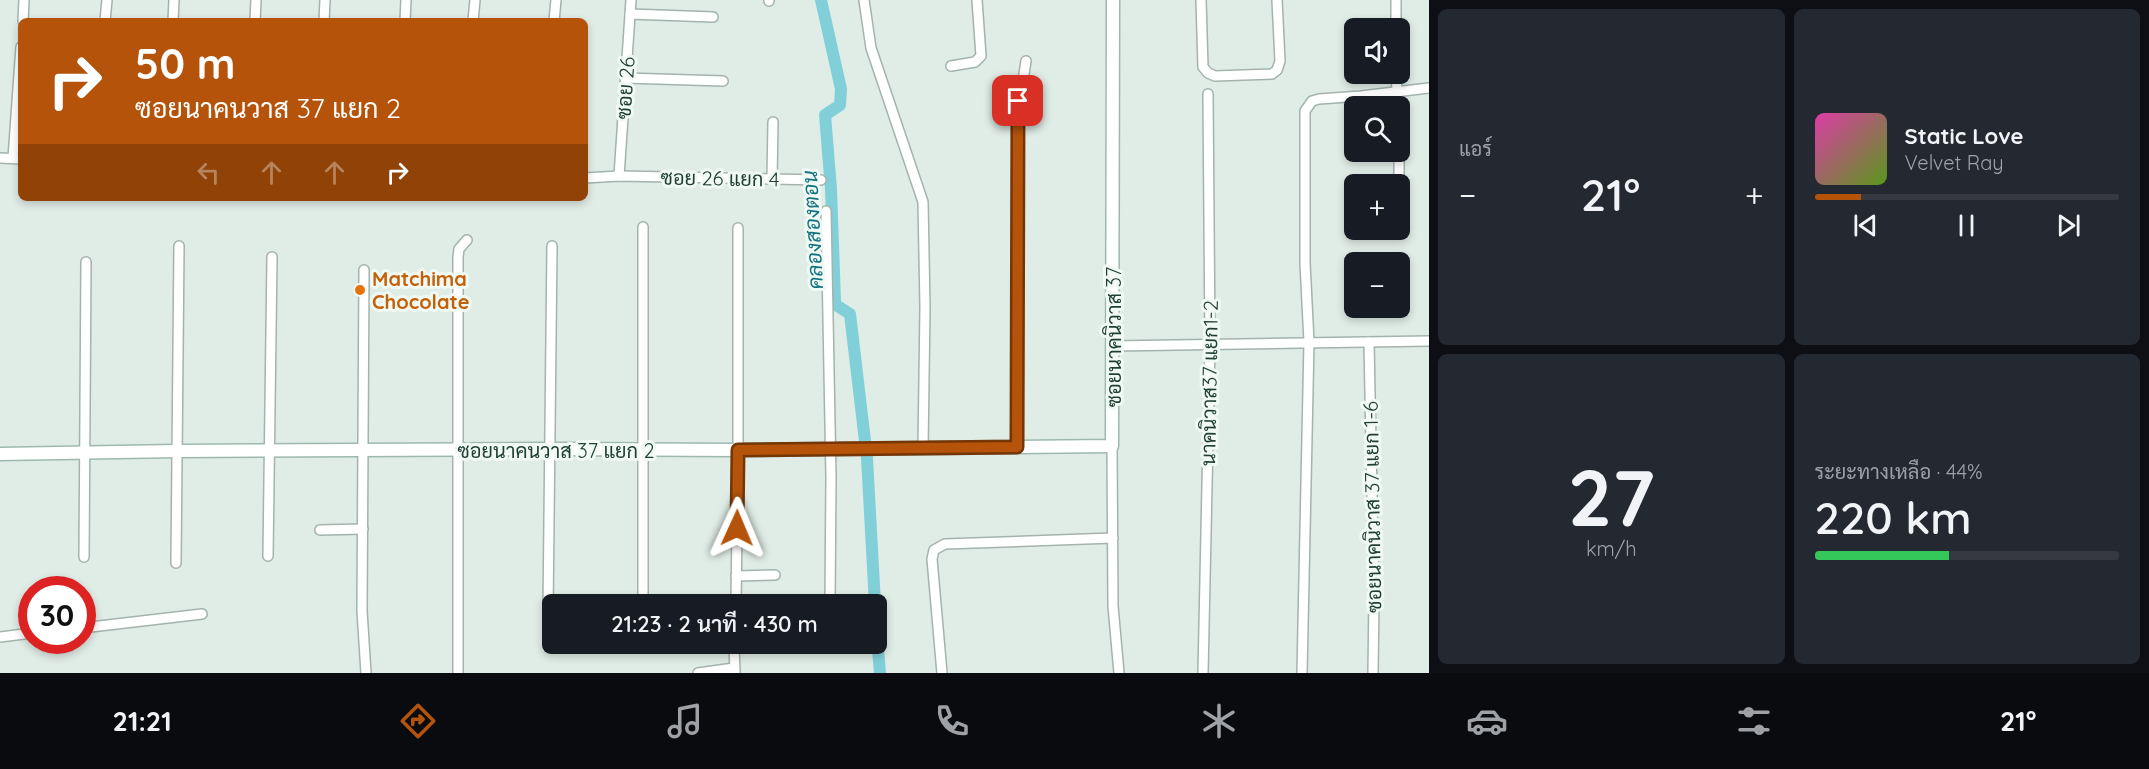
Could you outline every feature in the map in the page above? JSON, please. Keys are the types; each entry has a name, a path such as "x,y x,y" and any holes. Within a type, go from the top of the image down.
{"street":[{"path":"23,18 24,0"},
{"path":"105,18 106,0"},
{"path":"173,18 174,0"},
{"path":"255,18 256,0"},
{"path":"324,18 325,0"},
{"path":"405,18 406,0"},
{"path":"473,18 475,0"},
{"path":"554,18 556,0"},
{"name":"ซอย 26","path":"619,176 631,0"},
{"path":"864,0 871,48 923,202 925,295 923,448"},
{"path":"951,66 975,62 981,56 976,0"},
{"name":"ซอยนาคนิวาส 37","path":"1113,0 1113,606 1119,673"},
{"path":"1201,0 1203,67 1215,76 1272,74 1277,70 1280,61 1277,0"},
{"path":"1396,0 1396,18"},
{"path":"630,14 713,17"},
{"path":"1017,447 1017,119 1026,62"},
{"path":"625,78 723,81"},
{"path":"1397,84 1397,96"},
{"path":"1302,673 1309,342 1305,263 1305,111 1312,101 1319,99 1429,88"},
{"name":"นาคนิวาส37 แยก1-2","path":"1203,673 1210,345 1208,94"},
{"path":"772,179 774,122"},
{"path":"0,158 17,159 18,131"},
{"name":"ซอย 26 แยก 4","path":"588,178 619,176 821,180"},
{"path":"826,211 830,594"},
{"path":"643,227 645,450 643,594"},
{"path":"736,594 738,228"},
{"path":"459,673 458,257 459,249 467,240"},
{"path":"176,563 179,246"},
{"path":"548,594 552,246"},
{"path":"268,556 272,256"},
{"path":"84,557 86,262"},
{"path":"364,270 362,611 366,673"},
{"path":"1113,346 1429,341"},
{"name":"ซอยนาคนิวาส 37 แยก 1-6","path":"1369,342 1374,598 1373,673"},
{"name":"ซอยนาคนวาส 37 แยก 2","path":"0,454 551,449 830,450 1112,446"},
{"path":"320,530 363,529"},
{"path":"942,673 932,559 937,546 1113,538"},
{"path":"736,576 776,575"},
{"path":"96,626 202,614"},
{"path":"0,637 18,635"},
{"path":"698,673 734,667"}],"waterway":[{"name":"คลองสองตอน","path":"821,0 841,89 840,105 825,115 831,189 835,301 836,305 850,314 867,458 874,594"},
{"name":"คลองสองตอน","path":"878,654 880,673"}],"place":[{"name":"Matchima Chocolate","path":"360,290"}],"route":[{"path":"737,528 738,450 1017,447 1018,101"}]}
